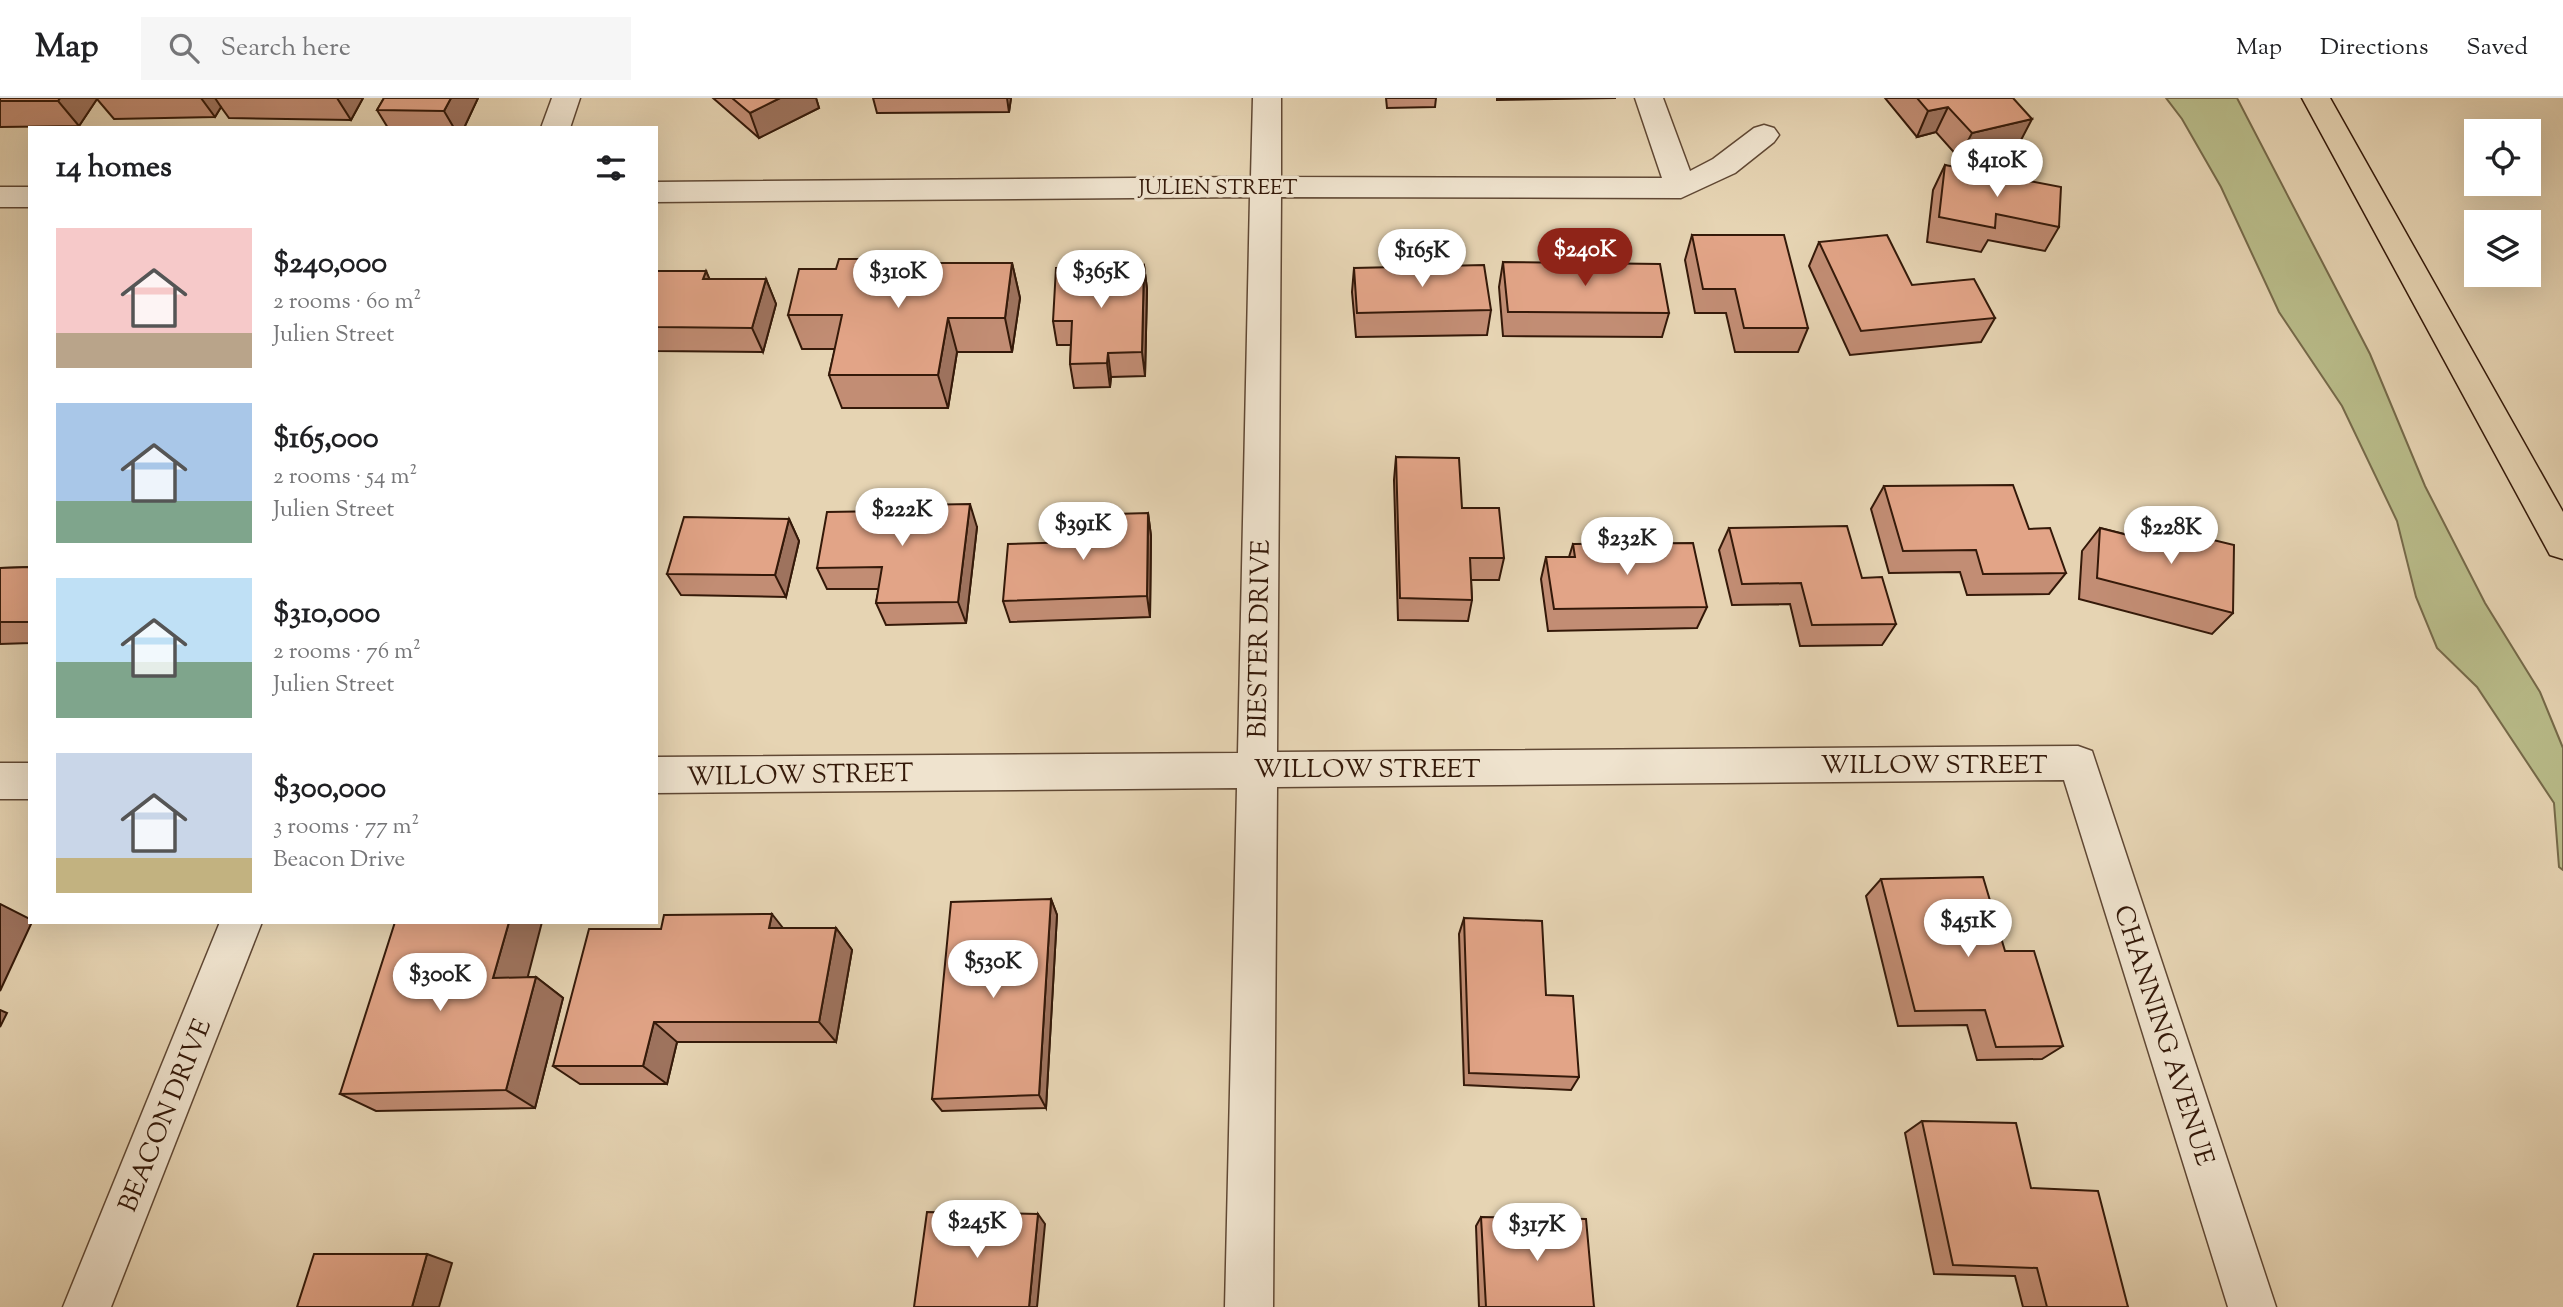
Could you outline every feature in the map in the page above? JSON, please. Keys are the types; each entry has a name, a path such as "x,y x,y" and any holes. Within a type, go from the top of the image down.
{"main road":[{"path":"2316,98 2563,545"}],"street":[{"path":"556,126 566,98"},
{"name":"BIESTER DRIVE","path":"1248,1307 1268,98"},
{"path":"1649,98 1681,188"},
{"name":"JULIEN STREET","path":"658,192 1266,187 1681,188 1724,166 1764,135"},
{"path":"0,197 28,197"},
{"name":"WILLOW STREET","path":"658,775 2078,762"},
{"name":"CHANNING AVENUE","path":"2078,762 2252,1307"},
{"path":"0,781 28,781"},
{"name":"BEACON DRIVE","path":"87,1307 240,924"}],"green space":[{"path":"2166,98 2237,98 2370,354 2425,486 2485,603 2540,692 2563,748 2563,870 2559,867 2554,803 2477,687 2437,648 2416,597 2397,521 2342,406 2279,312 2221,187 2182,119"}],"building":[{"path":"0,98 60,98 58,101 0,101"},
{"path":"384,98 451,98 444,111 377,110"},
{"path":"732,98 780,98 750,113"},
{"path":"1917,98 2013,98 2032,119 1972,133 1948,107 1928,111"},
{"path":"1945,165 2061,187 2059,227 1996,214 1995,228 1939,217"},
{"path":"1692,235 1784,235 1808,328 1744,328 1735,289 1703,289"},
{"path":"1887,235 1912,285 1974,279 1995,318 1861,331 1819,242"},
{"path":"839,259 910,259 909,263 1012,263 1005,318 948,318 938,375 829,375 842,315 788,315 799,269 836,269"},
{"path":"1503,262 1660,264 1669,313 1508,312"},
{"path":"1144,265 1142,352 1108,353 1107,363 1070,364 1072,321 1053,321 1056,268"},
{"path":"1484,265 1491,310 1357,313 1354,268"},
{"path":"658,271 706,271 703,279 766,279 752,328 658,327"},
{"path":"1396,457 1459,458 1462,508 1499,508 1504,558 1470,558 1472,600 1400,598"},
{"path":"2013,485 2029,529 2050,528 2066,573 1983,574 1976,550 1903,551 1884,486"},
{"path":"891,490 918,490 916,505 970,504 958,602 876,603 882,567 817,568 827,512 887,511"},
{"path":"1148,513 1147,596 1003,601 1008,544 1077,542 1079,515"},
{"path":"684,517 789,519 775,575 667,574"},
{"path":"1847,526 1862,578 1882,577 1896,624 1812,625 1801,583 1742,584 1729,528"},
{"path":"2155,526 2234,545 2233,613 2097,578 2100,528 2155,542"},
{"path":"1693,543 1707,607 1554,609 1546,557 1575,557 1573,544"},
{"path":"28,567 28,622 0,622 0,568"},
{"path":"1983,877 2005,951 2034,951 2063,1046 1996,1047 1985,1010 1915,1011 1881,879"},
{"path":"1051,899 1039,1095 932,1099 951,902"},
{"path":"772,914 769,928 836,928 819,1022 654,1022 643,1066 553,1066 589,929 661,929 664,915"},
{"path":"1464,918 1542,921 1546,995 1573,996 1579,1077 1469,1073"},
{"path":"394,924 508,924 493,978 536,977 506,1090 340,1094"},
{"path":"1922,1121 2016,1123 2031,1188 2098,1191 2128,1307 2047,1307 2037,1268 1953,1265"},
{"path":"927,1212 1038,1214 1029,1307 914,1307"},
{"path":"1481,1217 1586,1219 1594,1307 1486,1307"},
{"path":"314,1254 427,1254 412,1307 297,1307"}]}
